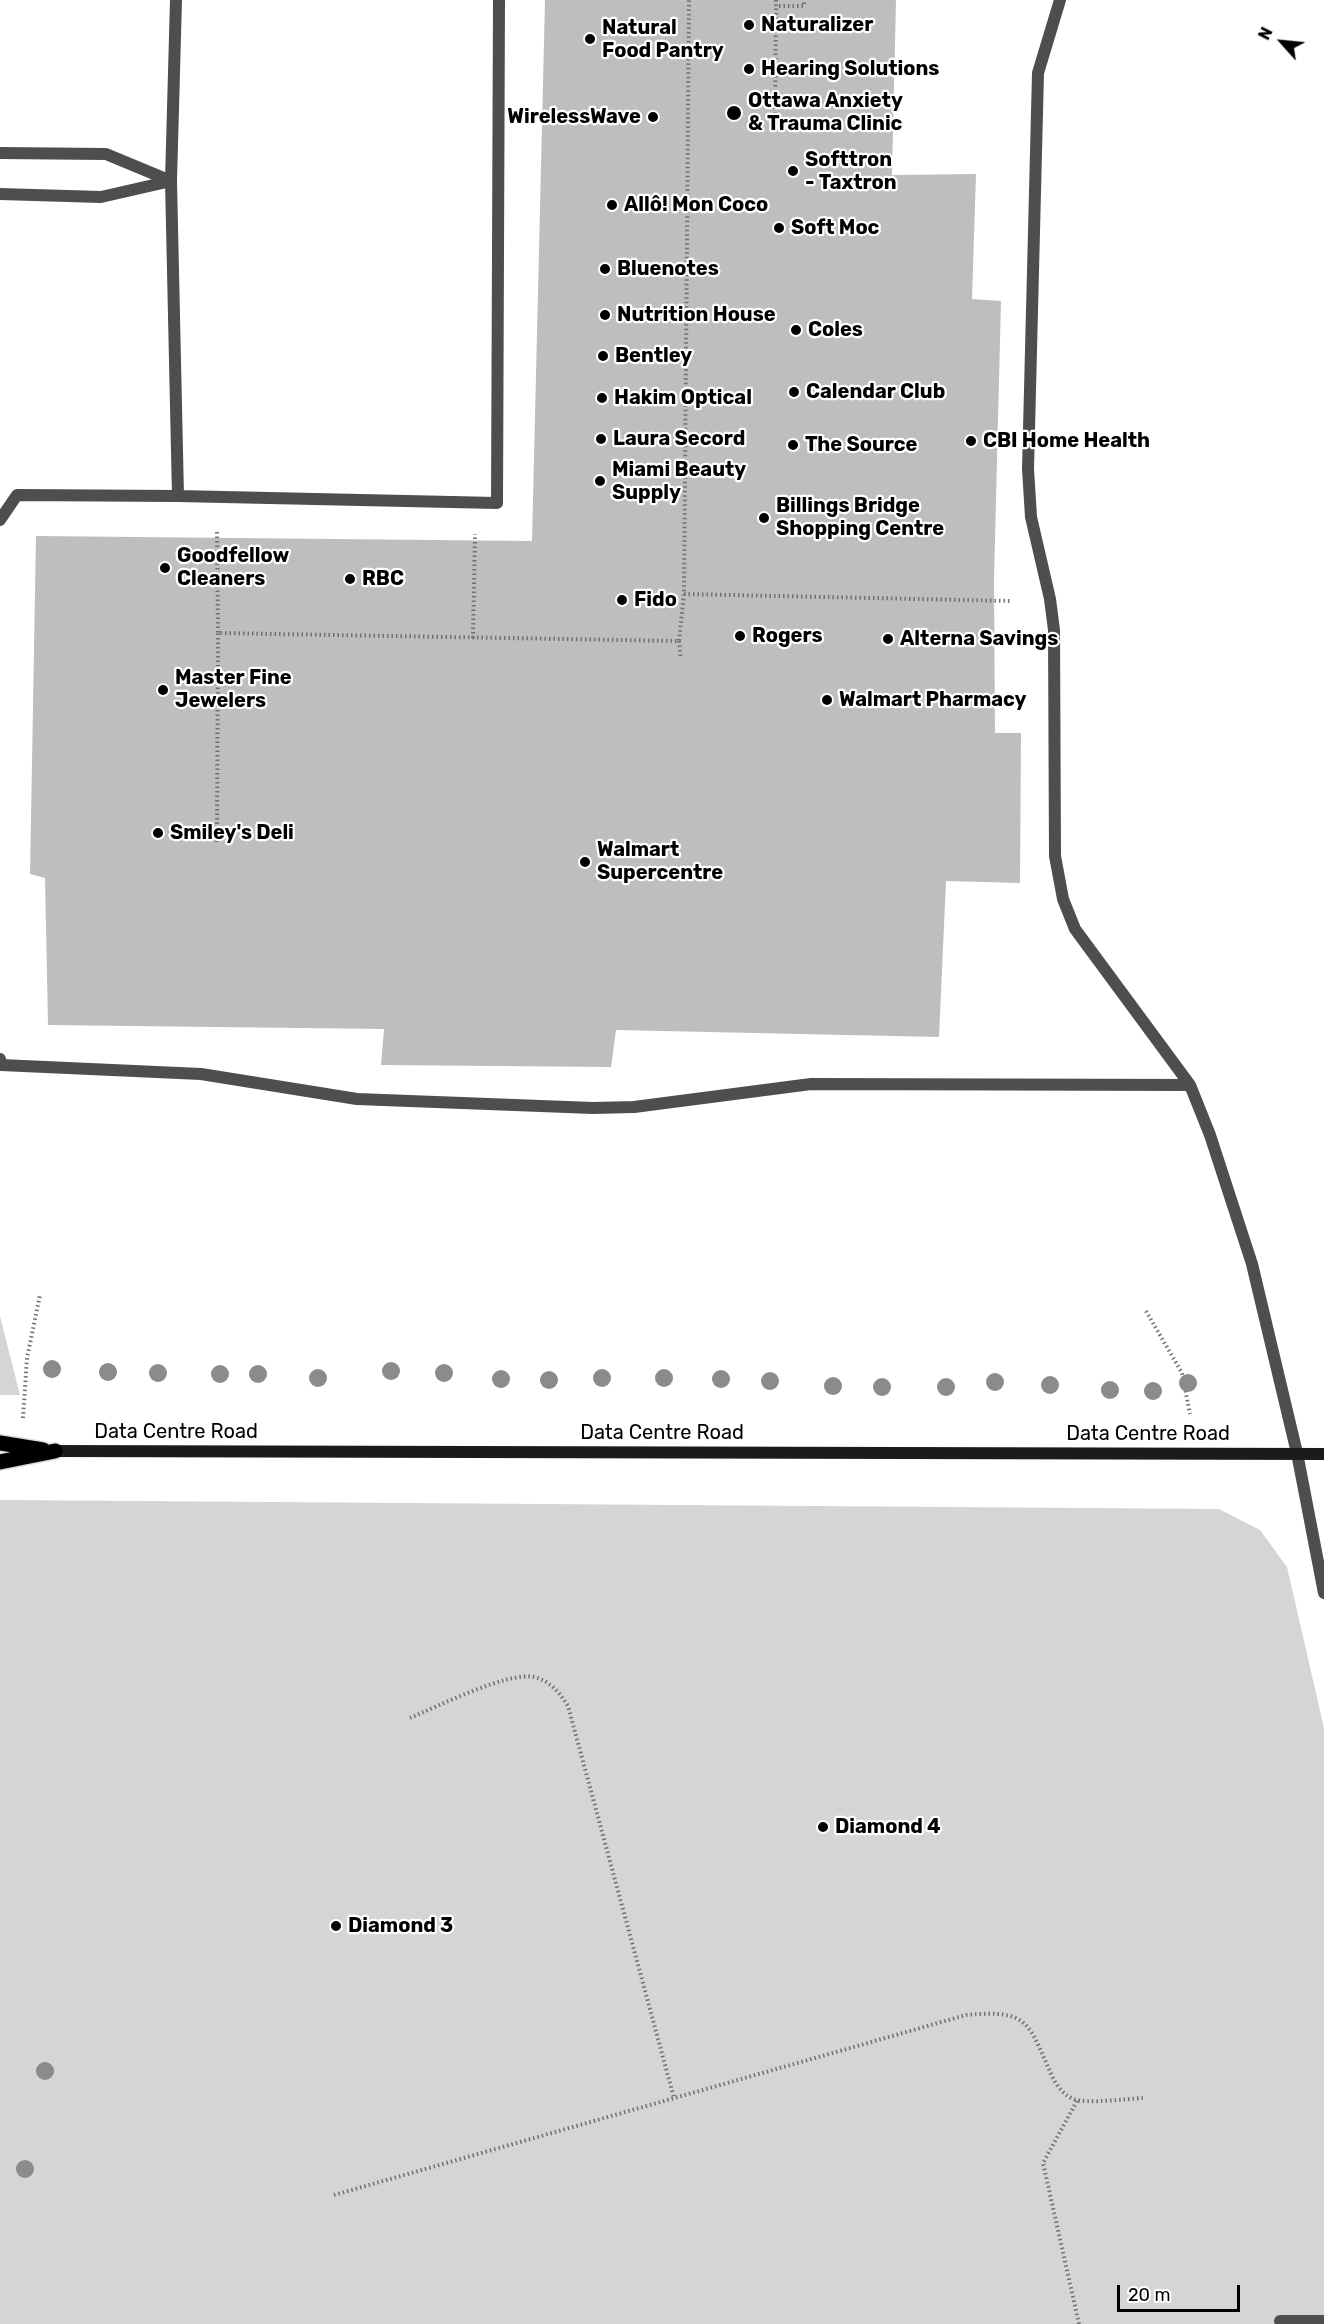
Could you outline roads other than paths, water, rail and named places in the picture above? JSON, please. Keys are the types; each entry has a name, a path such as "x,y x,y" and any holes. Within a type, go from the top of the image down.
{"main road":[{"path":"0,1443 55,1452"},
{"name":"Data Centre Road","path":"0,1451 1324,1454"},
{"path":"0,1462 55,1452"}],"lane":[{"path":"176,0 171,181 178,496"},
{"path":"0,520 17,495 497,503 499,0"},
{"path":"1060,0 1038,73 1028,469 1031,517 1050,599 1054,630 1055,856 1063,899 1075,929 1190,1085 1209,1135 1252,1264 1297,1453 1324,1593"},
{"path":"0,153 106,154 171,181"},
{"path":"0,194 100,197 171,181"},
{"path":"0,1059 1,1065 201,1074 357,1099 593,1108 634,1107 811,1083 1190,1085"},
{"path":"1280,2321 1324,2321"}],"place":[{"name":"Naturalizer","path":"749,25"},
{"name":"Natural Food Pantry","path":"590,39"},
{"name":"Hearing Solutions","path":"749,69"},
{"name":"Ottawa Anxiety & Trauma Clinic","path":"734,113"},
{"name":"WirelessWave","path":"653,117"},
{"name":"Softtron - Taxtron","path":"793,171"},
{"name":"Allô! Mon Coco","path":"612,205"},
{"name":"Soft Moc","path":"779,228"},
{"name":"Bluenotes","path":"605,269"},
{"name":"Nutrition House","path":"605,315"},
{"name":"Coles","path":"796,330"},
{"name":"Bentley","path":"603,356"},
{"name":"Calendar Club","path":"794,392"},
{"name":"Hakim Optical","path":"602,398"},
{"name":"Laura Secord","path":"601,439"},
{"name":"CBI Home Health","path":"971,441"},
{"name":"The Source","path":"793,445"},
{"name":"Miami Beauty Supply","path":"600,481"},
{"name":"Billings Bridge Shopping Centre","path":"764,518"},
{"name":"Goodfellow Cleaners","path":"165,568"},
{"name":"RBC","path":"350,579"},
{"name":"Fido","path":"622,600"},
{"name":"Rogers","path":"740,636"},
{"name":"Alterna Savings","path":"888,639"},
{"name":"Master Fine Jewelers","path":"163,690"},
{"name":"Walmart Pharmacy","path":"827,700"},
{"name":"Smiley's Deli","path":"158,833"},
{"name":"Walmart Supercentre","path":"585,862"},
{"name":"Diamond 4","path":"823,1827"},
{"name":"Diamond 3","path":"336,1926"}]}
